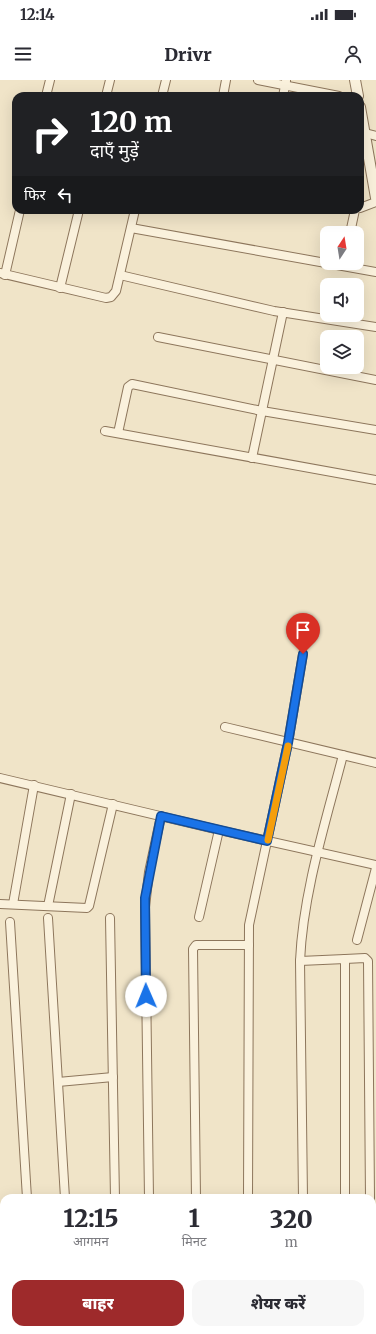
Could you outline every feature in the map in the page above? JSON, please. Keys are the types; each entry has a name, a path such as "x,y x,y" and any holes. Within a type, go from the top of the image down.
{"street":[{"path":"47,92 50,80"},
{"path":"107,92 110,80"},
{"path":"163,92 166,80"},
{"path":"224,92 226,80"},
{"path":"258,80 286,82 324,92"},
{"path":"355,80 357,92"},
{"path":"284,92 286,82"},
{"path":"364,128 374,176 376,198"},
{"path":"365,133 376,136"},
{"path":"364,206 376,202"},
{"path":"19,214 3,274 106,298 111,297 116,291 134,214"},
{"path":"60,288 78,214"},
{"path":"352,226 354,214"},
{"path":"131,228 320,260"},
{"path":"364,269 376,272"},
{"path":"120,276 283,312 376,328"},
{"path":"252,458 283,312"},
{"path":"158,337 376,380"},
{"path":"118,433 128,387 132,384 262,411 376,430"},
{"path":"105,431 376,480"},
{"path":"248,1194 250,922 288,743 303,654"},
{"path":"225,727 288,743 376,762"},
{"path":"303,1194 300,961 302,927 318,853 343,755"},
{"path":"0,778 376,866 357,940"},
{"path":"13,904 34,785"},
{"path":"48,906 71,794"},
{"path":"0,904 87,908 90,906 113,804"},
{"path":"149,1194 145,907 149,872 161,816"},
{"path":"199,917 219,830"},
{"path":"48,918 65,1194"},
{"path":"110,918 115,1194"},
{"path":"10,922 27,1194"},
{"path":"196,1194 193,949 196,945 249,945"},
{"path":"300,961 365,958 368,961 372,1049 373,1142 370,1194"},
{"path":"345,959 345,1194"},
{"path":"58,1082 113,1076"}],"slow traffic":[{"path":"268,840 288,746"}],"route":[{"path":"146,996 145,898 161,816 267,841 288,743 303,654"}]}
